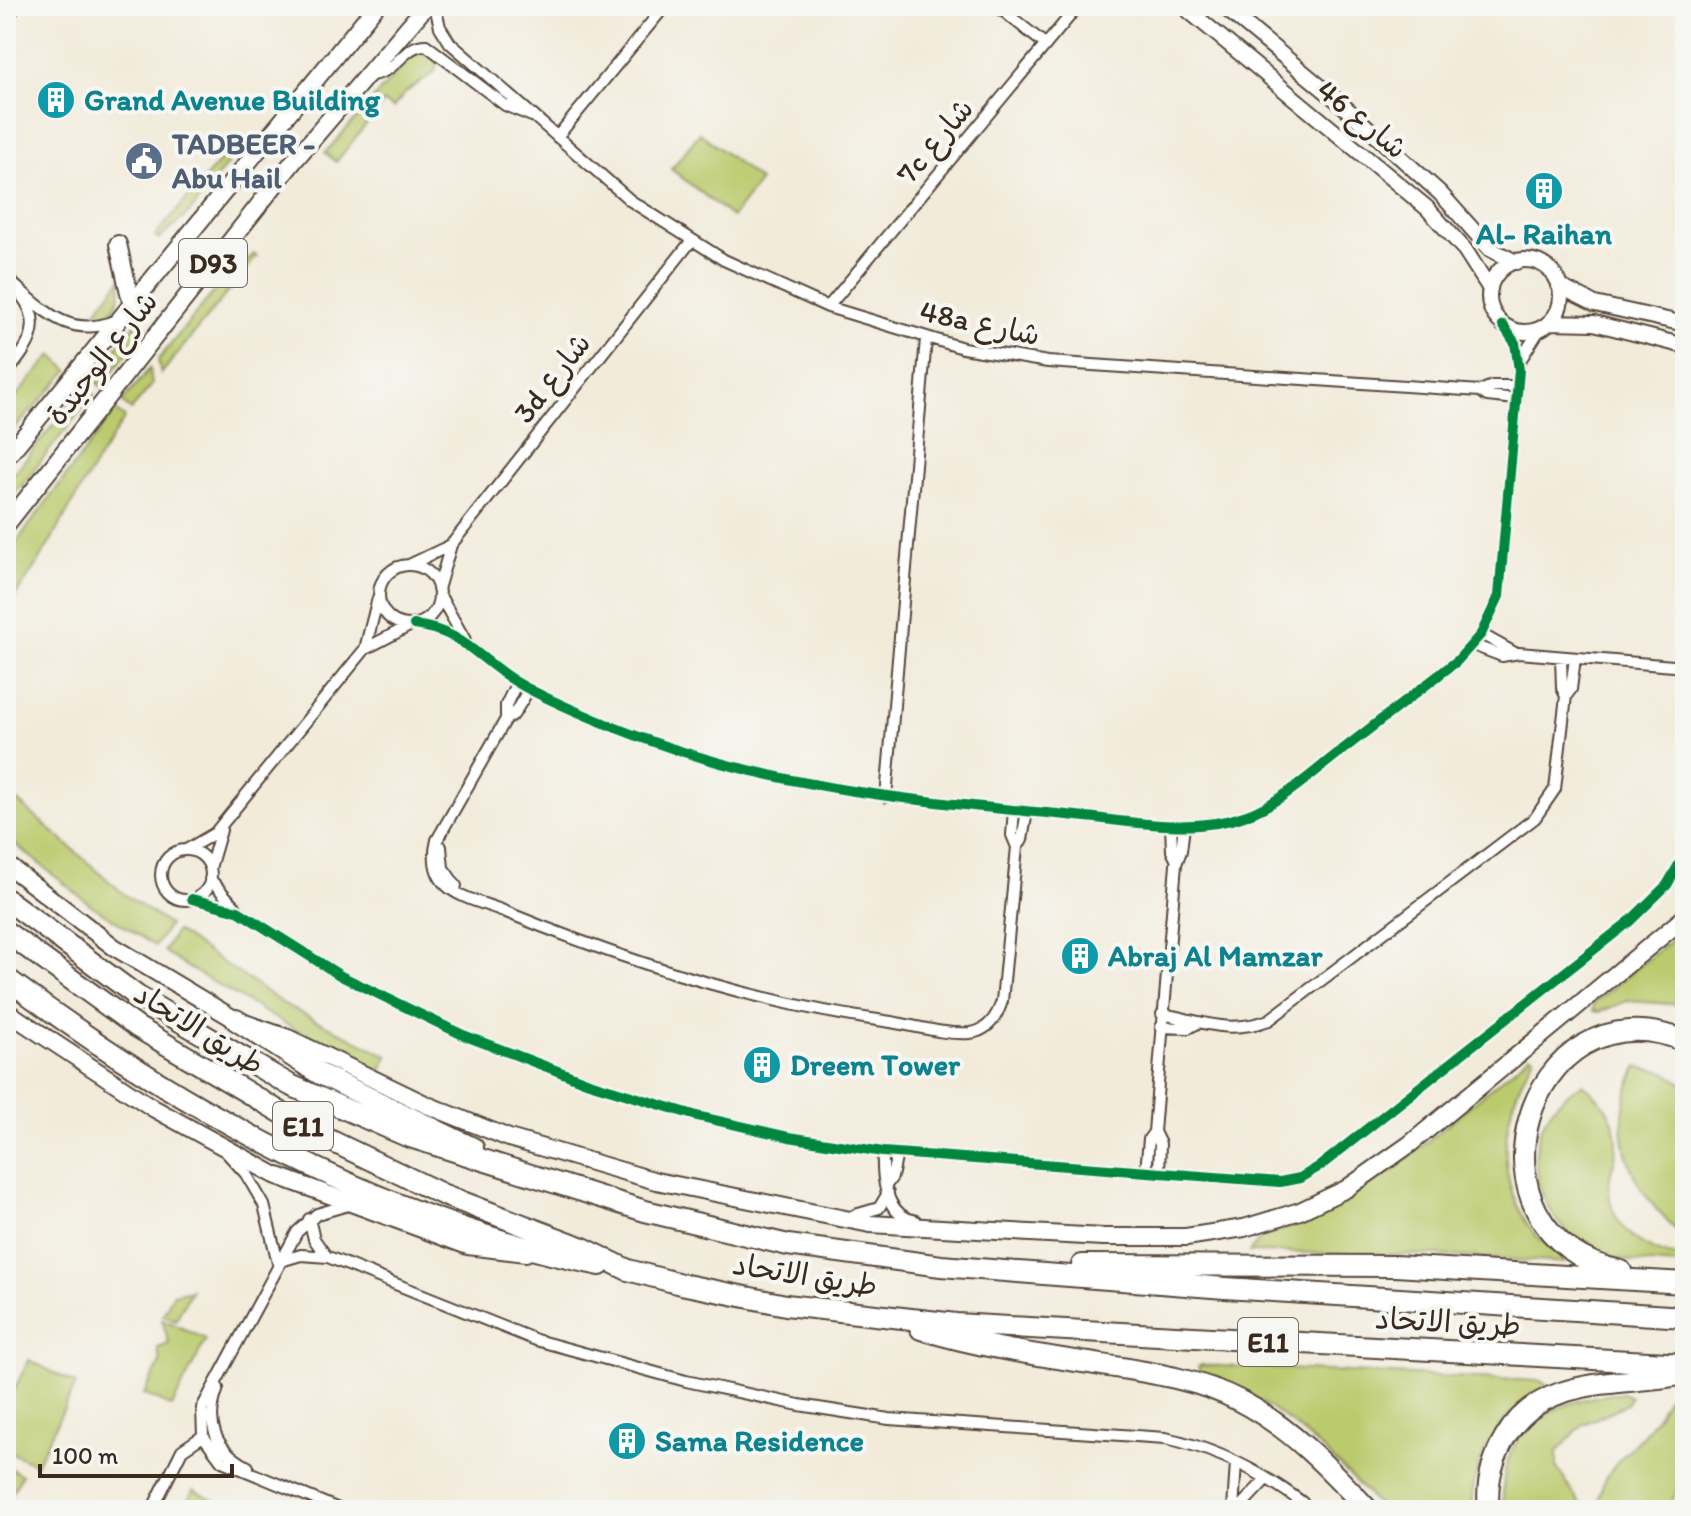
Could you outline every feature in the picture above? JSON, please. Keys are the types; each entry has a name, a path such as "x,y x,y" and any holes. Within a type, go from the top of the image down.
{"highway":[{"name":"طريق الاتحاد","path":"6,899 137,996 233,1055 348,1112 508,1169 645,1211 788,1245 881,1259 1210,1287 1685,1317"},
{"name":"طريق الاتحاد","path":"6,932 137,1027 319,1135 444,1195 583,1248 628,1270 733,1296 879,1317 1112,1334 1685,1364"},
{"path":"6,978 120,1059 234,1127 354,1184 543,1252 628,1270"},
{"path":"236,1020 320,1074 448,1134 508,1169"},
{"path":"1684,1283 1605,1267 1564,1244 1537,1210 1524,1168 1522,1147 1536,1096 1556,1068 1577,1052 1600,1040 1634,1032 1685,1041"},
{"path":"997,1270 1075,1265 1395,1266 1684,1283"},
{"path":"879,1317 1000,1350 1151,1373 1207,1387 1236,1399 1283,1428 1368,1510"},
{"path":"1489,1510 1488,1488 1498,1450 1520,1418 1535,1405 1552,1395 1579,1387 1685,1374"}],"main road":[{"name":"شارع الوحيدة","path":"6,458 376,6"},
{"name":"شارع الوحيدة","path":"6,525 293,162 426,6"},
{"path":"118,244 128,312"},
{"name":"طريق الاتحاد","path":"9,865 114,947 236,1020 288,1038 427,1105 509,1138 643,1178 870,1224 948,1230 1186,1237 1244,1228 1300,1211 1346,1189 1389,1161 1685,917"},
{"name":"E11","path":"6,1011 141,1100 275,1175 348,1205 468,1246 518,1253 543,1252"}],"street":[{"path":"6,18 16,6"},
{"name":"48a شارع","path":"435,6 440,27 450,43 631,201 758,277 828,307 926,339 1048,362 1480,391 1492,386 1517,386"},
{"path":"557,137 665,6"},
{"path":"997,6 1046,45"},
{"name":"7c شارع","path":"828,307 1078,6"},
{"name":"شارع 46","path":"1183,6 1427,208 1465,250 1490,289"},
{"name":"شارع 46","path":"1223,6 1339,102 1440,193 1490,249 1516,262"},
{"name":"48a شارع","path":"367,75 386,72 410,49 426,45 505,105 532,116"},
{"name":"3d شارع","path":"438,592 451,545 692,240"},
{"path":"379,596 386,614 402,625 440,630 465,640 529,689 700,759 790,782 886,797 1184,826 1227,821 1257,810 1285,794 1473,645 1492,615 1502,579 1519,362 1515,343 1492,309 1490,289 1499,272 1516,262 1527,260 1547,268 1559,286 1595,304 1685,324"},
{"path":"8,280 57,318 78,328 100,327 128,312"},
{"path":"6,374 26,350 34,328 29,305 8,280"},
{"path":"1519,362 1560,302 1559,286"},
{"path":"1503,325 1521,332 1545,326 1603,325 1685,346"},
{"path":"886,797 926,339"},
{"name":"48a شارع","path":"1480,391 1487,396 1516,399"},
{"name":"3d شارع","path":"409,565 451,545"},
{"path":"465,640 428,572 409,565 391,571 380,587 365,649 224,824 205,841 164,862 160,878 175,898 192,899 238,911 341,976 408,1010 463,1035 589,1083 728,1124 883,1152 1270,1183 1290,1181 1310,1172 1630,921 1667,885 1685,854"},
{"path":"365,649 435,611 438,592"},
{"path":"1481,634 1515,653"},
{"path":"1473,645 1502,656 1515,653 1685,667"},
{"path":"1162,1014 1189,1019 1196,1024 1241,1028 1281,1013 1535,818 1555,789 1566,696 1561,683 1561,657"},
{"path":"1566,696 1571,689 1575,658"},
{"path":"506,719 506,705 517,682"},
{"path":"529,689 514,714 506,719 446,826 440,855 450,880 474,898 590,946 730,989 832,1013 970,1033 991,1023 1002,1001 1017,847 1012,835 1014,810"},
{"path":"1017,847 1022,840 1027,811"},
{"path":"192,899 204,892 214,847 224,824"},
{"path":"1159,1173 1160,1144 1154,1132 1176,859 1171,846 1171,825"},
{"path":"1176,859 1181,851 1184,826"},
{"path":"186,850 201,856 210,874 238,911"},
{"path":"1161,1027 1188,1028 1196,1024"},
{"path":"1146,1171 1149,1139 1154,1132"},
{"path":"222,1148 246,1174 264,1205 281,1262"},
{"path":"883,1152 883,1176 890,1201 902,1217 948,1230"},
{"path":"820,1213 872,1213 885,1201 897,1153"},
{"path":"341,1510 222,1461 203,1436 202,1408 297,1232 309,1219 325,1210 348,1205"},
{"path":"309,1219 314,1239 328,1257"},
{"path":"281,1262 301,1255 328,1257 536,1340 686,1381 799,1405 889,1419 1165,1438 1190,1443 1236,1462 1312,1510"},
{"path":"224,1368 212,1407 213,1432 228,1454 266,1479"},
{"path":"152,1510 182,1450 203,1436"},
{"path":"1235,1510 1236,1462"},
{"path":"1235,1510 1266,1479"}],"green space":[{"path":"426,48 438,57 435,72 406,92 393,108 384,102 336,162 325,153 416,51"},
{"path":"700,133 760,181 732,217 671,169"},
{"path":"222,158 228,163 191,211 159,239 155,236"},
{"path":"254,254 257,256 161,374 158,360 211,295"},
{"path":"121,279 120,294 114,308 104,317 89,320"},
{"path":"138,321 147,328 101,386 91,378"},
{"path":"52,355 69,370 6,438 6,408"},
{"path":"150,368 152,385 131,410 122,402"},
{"path":"85,386 94,394 6,505 6,483"},
{"path":"115,411 125,418 38,562 6,608 6,556"},
{"path":"6,791 124,894 169,925 155,946 91,905 6,837"},
{"path":"1685,929 1685,1005 1627,1001 1599,1012 1593,1011 1594,1003"},
{"path":"176,931 287,1006 388,1056 380,1073 287,1025 180,963 164,951"},
{"path":"1530,1055 1534,1057 1523,1078 1508,1123 1507,1168 1521,1212 1534,1233 1565,1263 1433,1255 1249,1252 1260,1239 1318,1216 1394,1170"},
{"path":"1637,1067 1663,1071 1685,1085 1685,1238 1650,1202 1628,1161 1623,1139 1623,1116 1627,1092"},
{"path":"1583,1084 1604,1105 1616,1132 1616,1153 1609,1184 1616,1216 1623,1228 1644,1245 1684,1258 1684,1265 1615,1259 1590,1250 1572,1239 1548,1206 1536,1168 1536,1148 1541,1129 1564,1096"},
{"path":"191,1290 176,1320 163,1315 173,1294"},
{"path":"162,1319 206,1339 172,1407 144,1394 160,1363 158,1348 169,1344"},
{"path":"29,1360 76,1384 36,1465 6,1450 6,1405"},
{"path":"1198,1367 1541,1381 1547,1386 1516,1409 1492,1438 1477,1472 1471,1510 1382,1510 1299,1429 1253,1397 1200,1372"},
{"path":"1623,1393 1630,1397 1627,1404 1582,1425 1557,1452 1557,1468 1584,1510 1504,1510 1503,1482 1509,1458 1519,1439 1534,1423 1573,1402"},
{"path":"1668,1397 1685,1400 1685,1468 1669,1510 1598,1510 1602,1486 1607,1477 1647,1431"},
{"path":"6,1466 22,1475 6,1504"},
{"path":"193,1490 235,1510 183,1510"}],"cycle path":[{"path":"414,625 432,628 459,640 518,683 564,706 668,747 724,764 892,797 1158,825 1203,825 1226,821 1259,810 1294,788 1457,661 1481,634 1499,596 1519,370 1515,343 1503,325"},
{"path":"192,899 238,911 341,976 463,1035 589,1083 697,1116 789,1137 883,1152 1280,1182 1300,1178 1320,1166 1630,921 1667,885 1685,854"}],"place":[{"name":"Grand Avenue Building","path":"56,100"},
{"name":"TADBEER - Abu Hail","path":"144,161"},
{"name":"Al- Raihan","path":"1544,191"},
{"name":"Abraj Al Mamzar","path":"1080,956"},
{"name":"Dreem Tower","path":"762,1065"},
{"name":"Sama Residence","path":"627,1441"}]}
